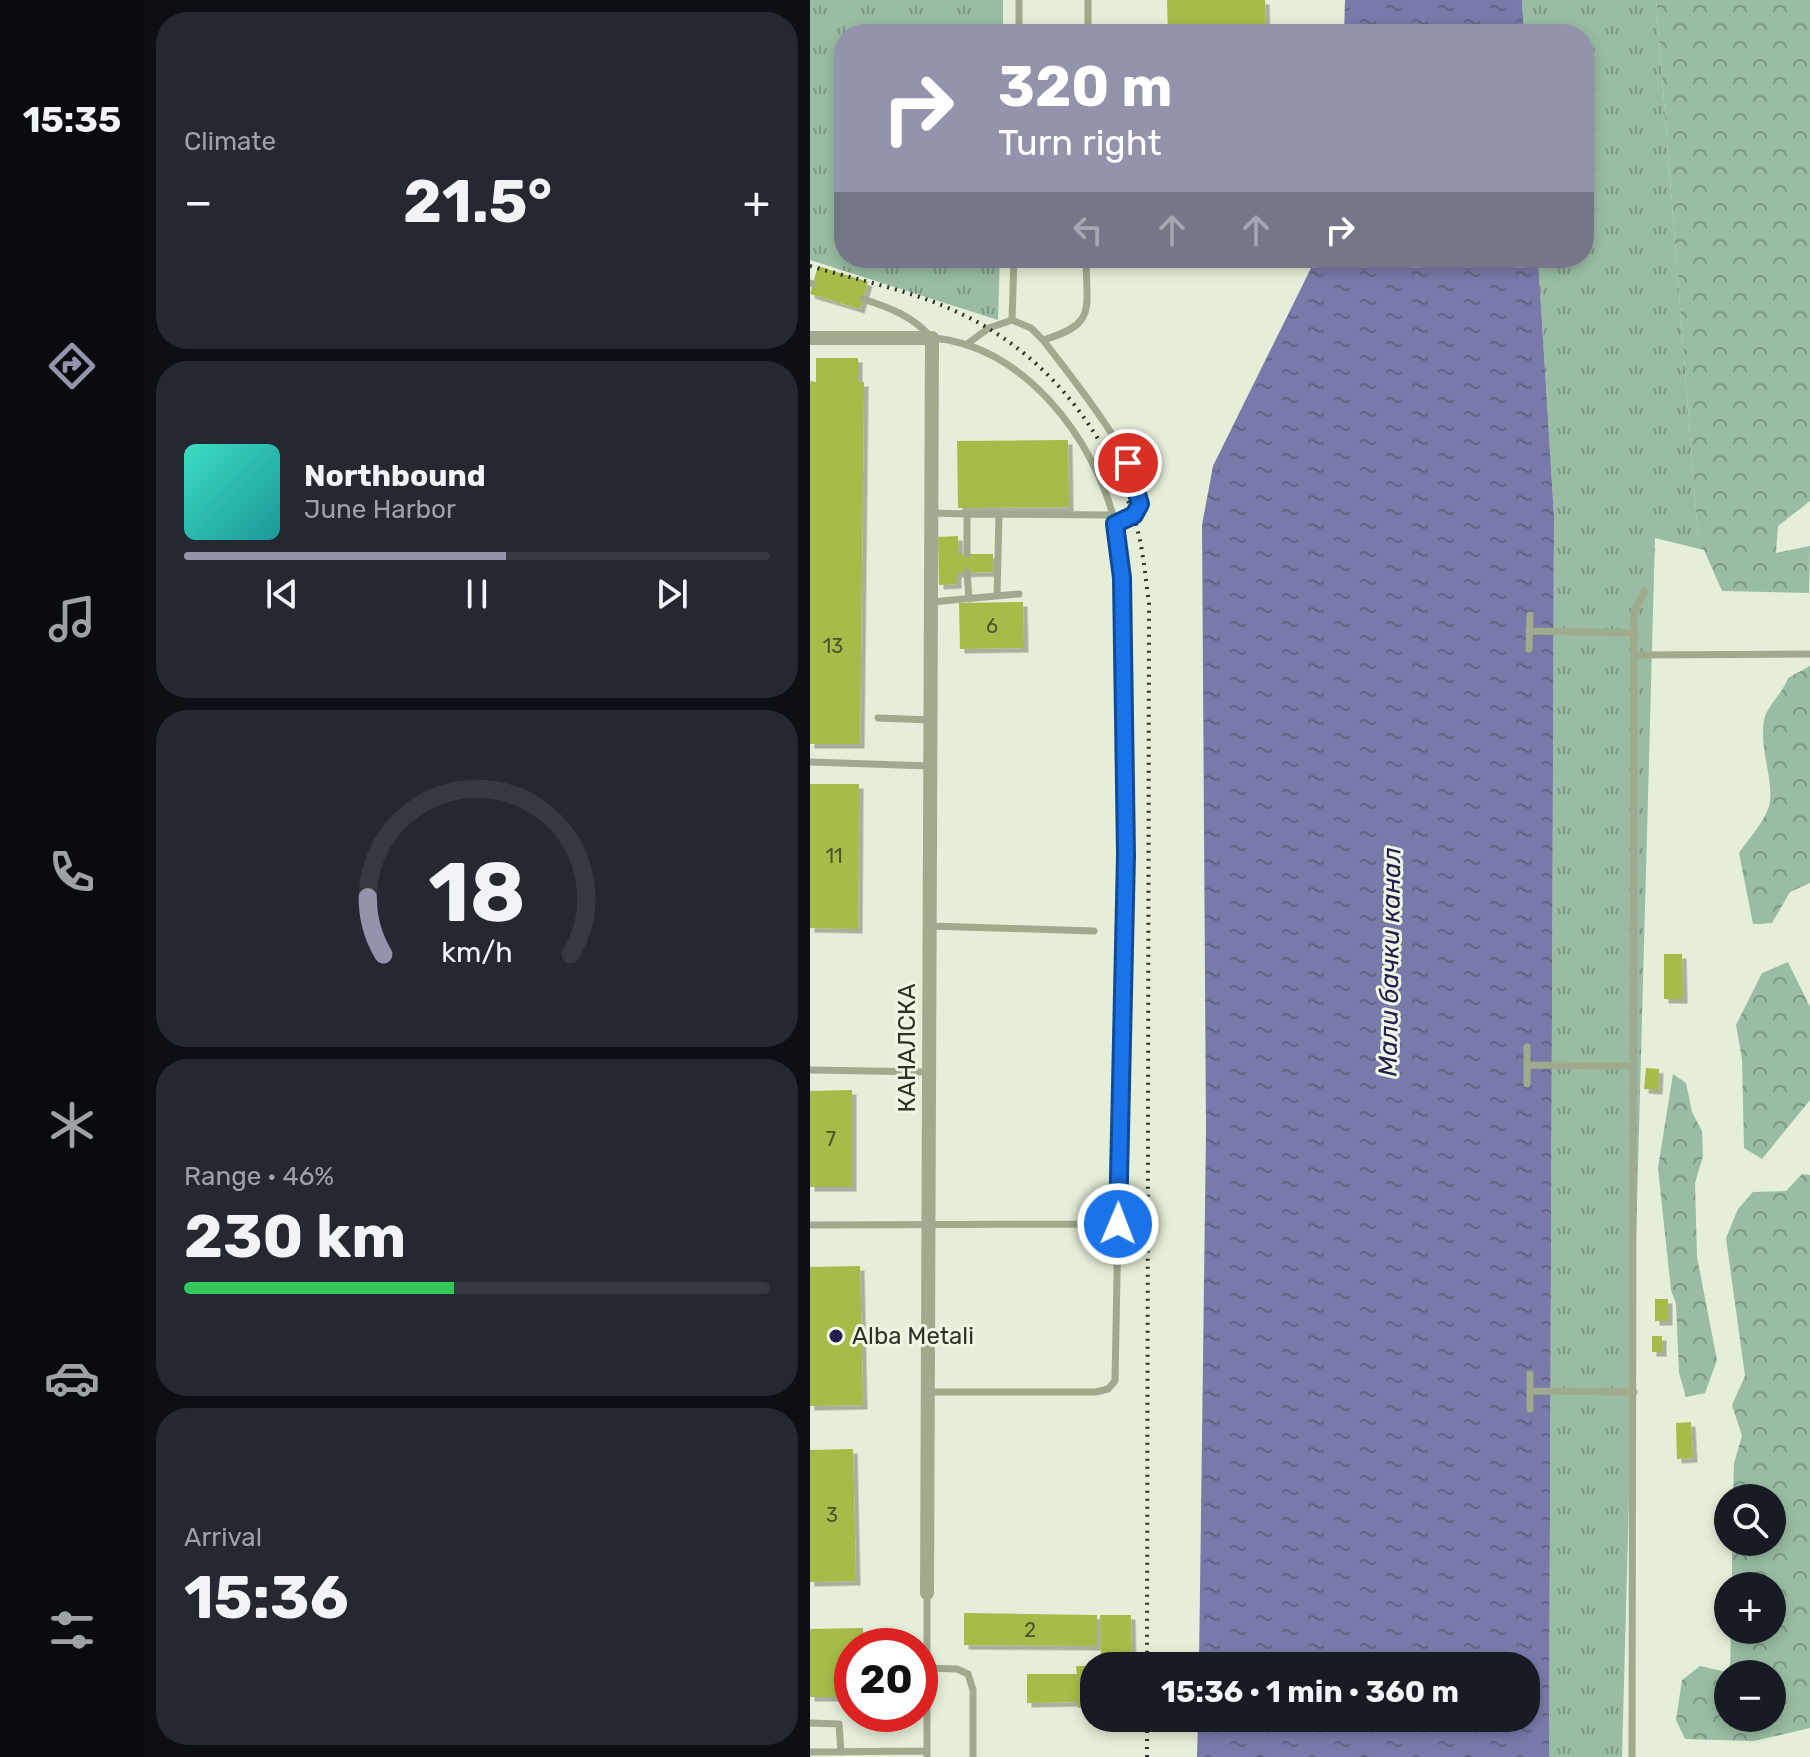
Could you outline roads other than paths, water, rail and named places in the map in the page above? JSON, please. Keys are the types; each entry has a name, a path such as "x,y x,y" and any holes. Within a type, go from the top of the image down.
{"street":[{"path":"810,338 932,338"},
{"name":"КАНАЛСКА","path":"927,1593 932,338"}],"lane":[{"path":"1019,0 1019,24"},
{"path":"1088,0 1088,24"},
{"path":"1012,320 1014,268"},
{"path":"1043,340 1071,331 1081,323 1086,297 1086,268"},
{"path":"863,299 895,309 919,324 932,338 967,344 1009,365 1069,425 1097,476 1114,520 1122,578 1126,855 1115,1381 1108,1389 1096,1392 928,1392"},
{"path":"931,513 1114,520 1134,515 1140,504 1137,484 1114,436 1031,328 1012,320 989,328 967,344"},
{"path":"967,514 967,554"},
{"path":"997,596 999,514"},
{"path":"967,572 969,599"},
{"path":"1632,1757 1634,1392 1631,1066 1635,610 1644,591"},
{"path":"931,602 1019,594"},
{"path":"1529,649 1530,615"},
{"path":"1529,631 1635,633"},
{"path":"1636,655 1810,654"},
{"path":"878,718 931,720"},
{"path":"810,762 931,766"},
{"path":"930,926 1094,931"},
{"path":"1527,1047 1527,1084"},
{"path":"1527,1065 1631,1066"},
{"path":"810,1070 929,1072"},
{"path":"810,1225 928,1222 1118,1224"},
{"path":"1530,1374 1530,1409"},
{"path":"1530,1391 1634,1392"},
{"name":"КАНАЛСКА","path":"927,1593 927,1628"},
{"path":"938,1668 957,1669 968,1674 973,1690 973,1757"},
{"path":"810,1723 839,1724 841,1752"},
{"name":"КАНАЛСКА","path":"927,1732 927,1754"},
{"path":"810,1752 927,1754"}],"water":[{"path":"1345,0 1522,0 1523,24 1344,24"},
{"name":"Мали бачки канал","path":"1311,268 1539,268 1554,516 1549,1757 1197,1757 1198,1732 1540,1732 1540,1652 1199,1652 1206,1130 1202,525 1213,466"}],"railway":[{"path":"810,266 938,304 986,327 1015,346 1041,369 1087,421 1121,482 1139,537 1149,604 1147,1652"},
{"path":"1147,1732 1147,1757"}],"place":[{"name":"Alba Metali","path":"836,1336"}]}
